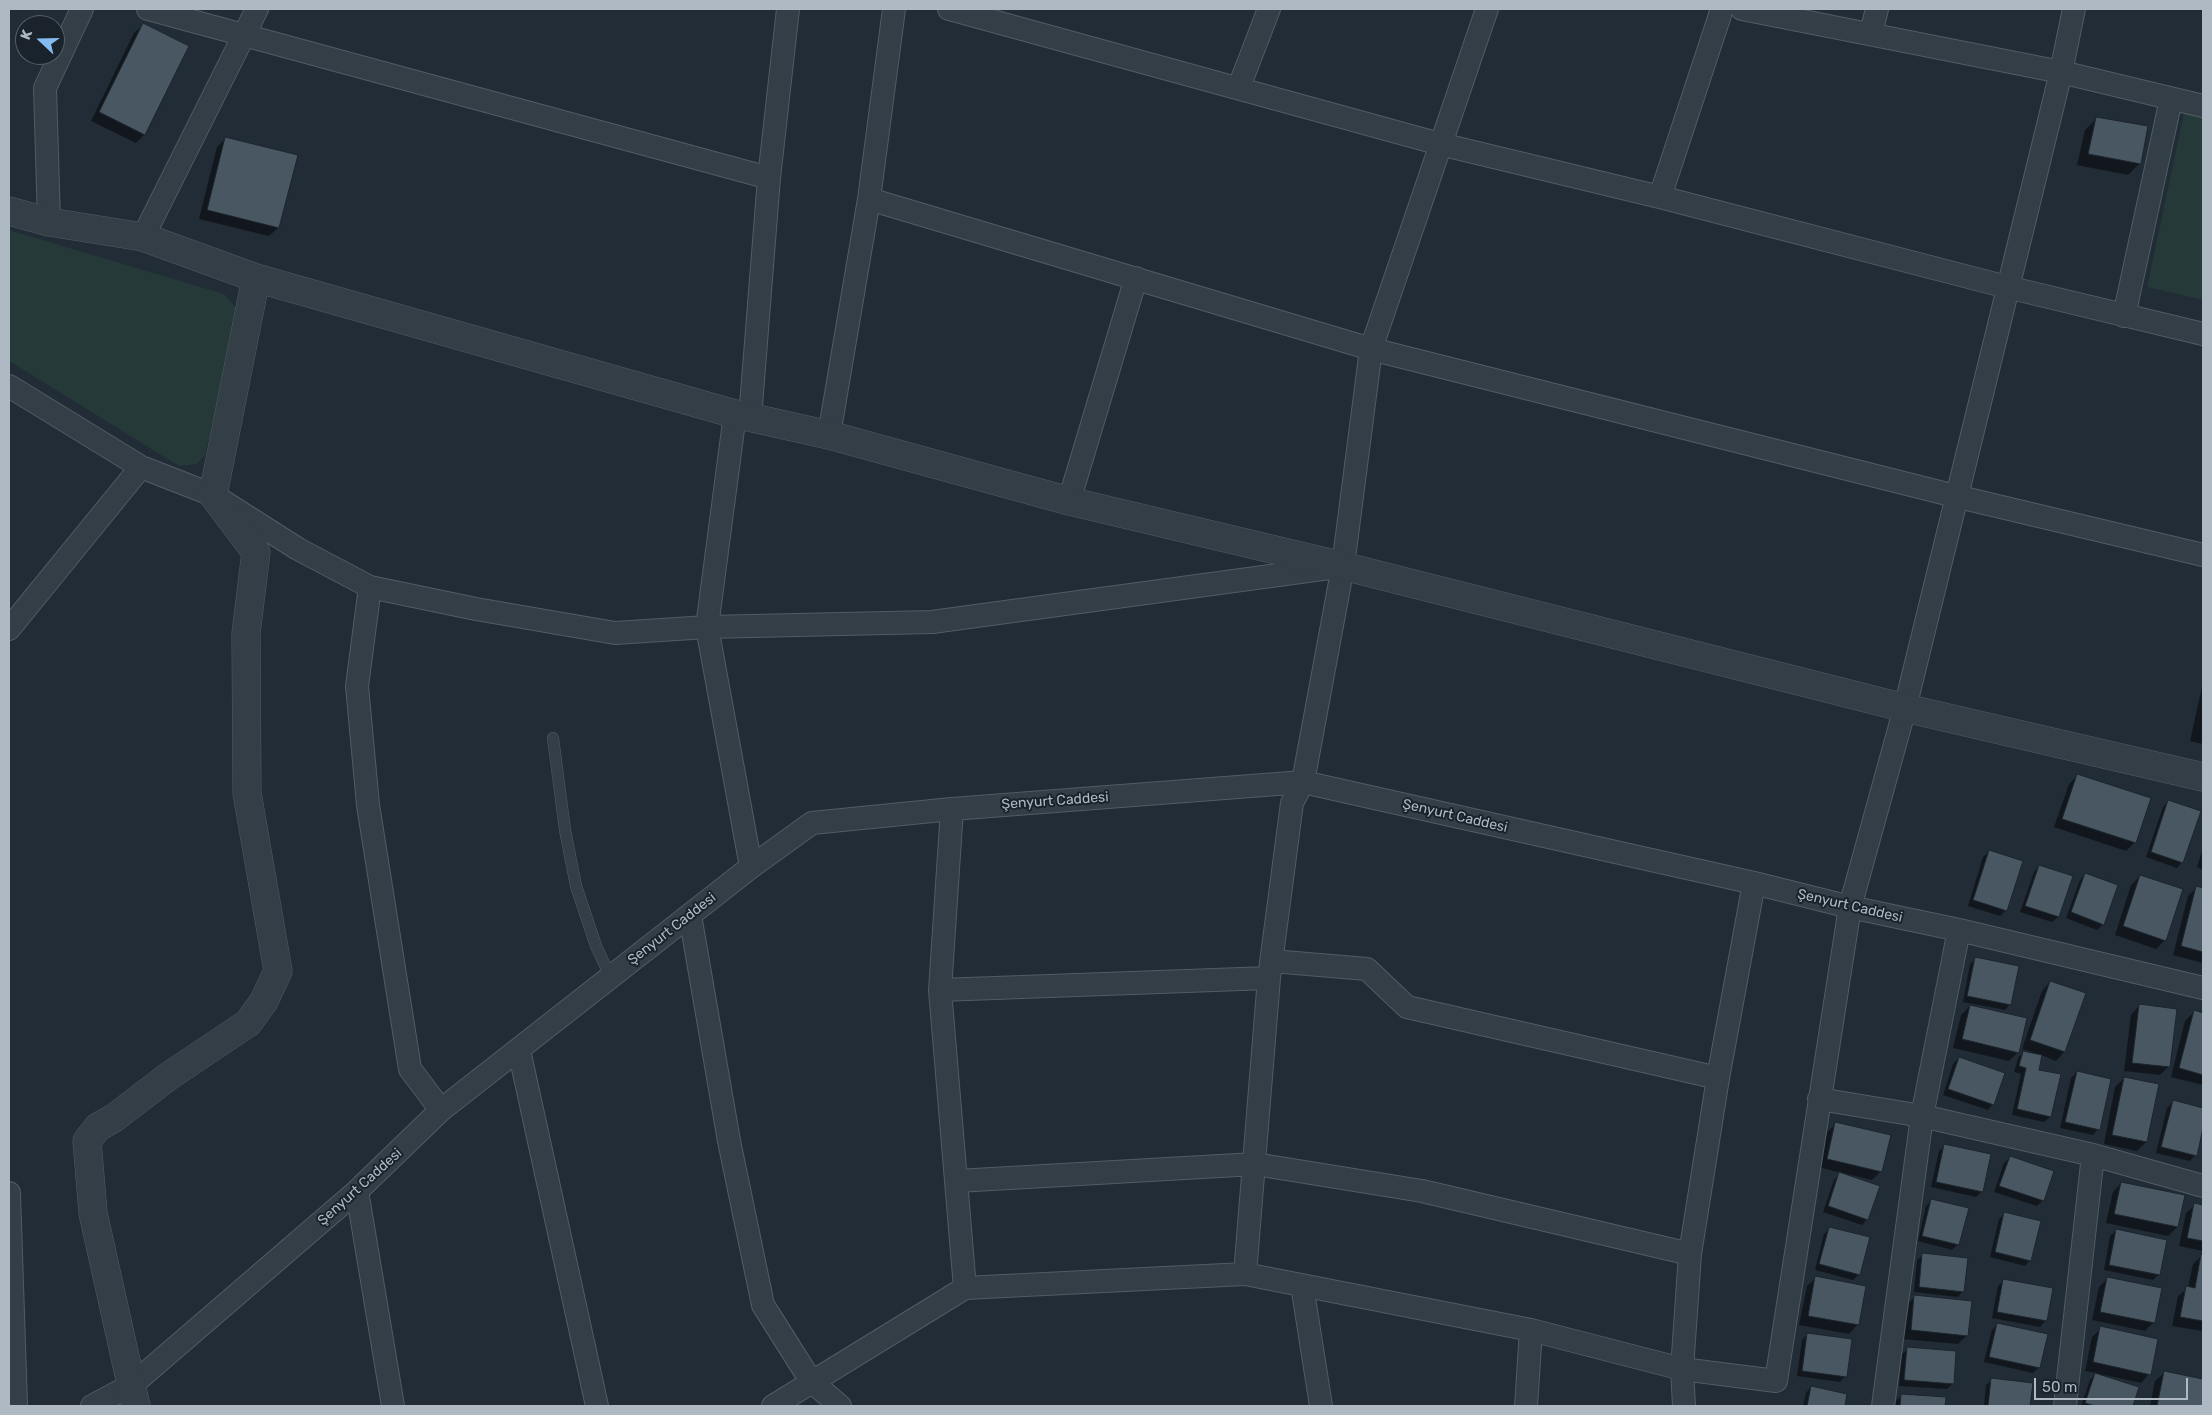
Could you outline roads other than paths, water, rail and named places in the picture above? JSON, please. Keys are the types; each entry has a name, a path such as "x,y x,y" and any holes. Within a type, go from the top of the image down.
{"street":[{"path":"49,222 44,88 82,9"},
{"path":"148,9 769,178"},
{"path":"144,237 257,9"},
{"path":"751,867 707,627 742,416 788,9"},
{"path":"829,435 869,198 894,9"},
{"path":"950,9 1239,87 1440,144 1660,197 2007,287 2203,334"},
{"path":"1239,87 1269,9"},
{"path":"1245,1274 1270,969 1292,803 1303,782 1343,566 1371,349 1487,9"},
{"path":"1660,197 1722,9"},
{"path":"1742,9 2061,72 2203,106"},
{"path":"1871,33 1876,9"},
{"path":"773,1406 965,1288 1245,1274 1530,1330 1682,1369 1776,1381 1850,907 1905,708 1955,496 2061,72 2074,9"},
{"path":"2124,316 2172,100"},
{"path":"869,198 1371,349 1955,496 2203,555"},
{"path":"9,211 49,222 144,237 256,278 742,416 829,435 1069,501 1343,566 1905,708 2203,777"},
{"path":"134,1395 93,1213 87,1141 98,1127 114,1118 169,1076 248,1023 264,1001 278,971 247,793 246,634 256,552 212,495 256,278"},
{"path":"1069,501 1136,278"},
{"path":"9,386 141,467 212,495 298,549 370,586 476,609 615,633 707,627 932,622 1343,566"},
{"path":"12,620 141,467"},
{"path":"370,586 357,686 368,805 410,1069 441,1110"},
{"name":"Şenyurt Caddesi","path":"92,1406 134,1395 357,1191 441,1110 751,867 812,823 952,809 1303,782 1754,883 1850,907 1959,930 2203,988"},
{"path":"952,809 940,990 965,1288"},
{"path":"1684,1406 1682,1369 1690,1254 1718,1078 1754,883"},
{"path":"690,915 729,1140 763,1305 811,1381 840,1406"},
{"path":"1884,1406 1922,1116 1959,930"},
{"path":"940,990 1270,969 1367,970 1407,1007 1718,1078"},
{"path":"519,1050 597,1406"},
{"path":"1819,1098 1922,1116 2093,1155 2203,1186"},
{"path":"2065,1406 2093,1155"},
{"path":"957,1181 1255,1164 1422,1191 1690,1254"},
{"path":"357,1191 393,1406"},
{"path":"9,1193 16,1406"},
{"path":"1302,1285 1321,1406"},
{"path":"1526,1406 1530,1330"}],"lane":[{"path":"553,738 564,830 574,877 584,914 611,978"}]}
